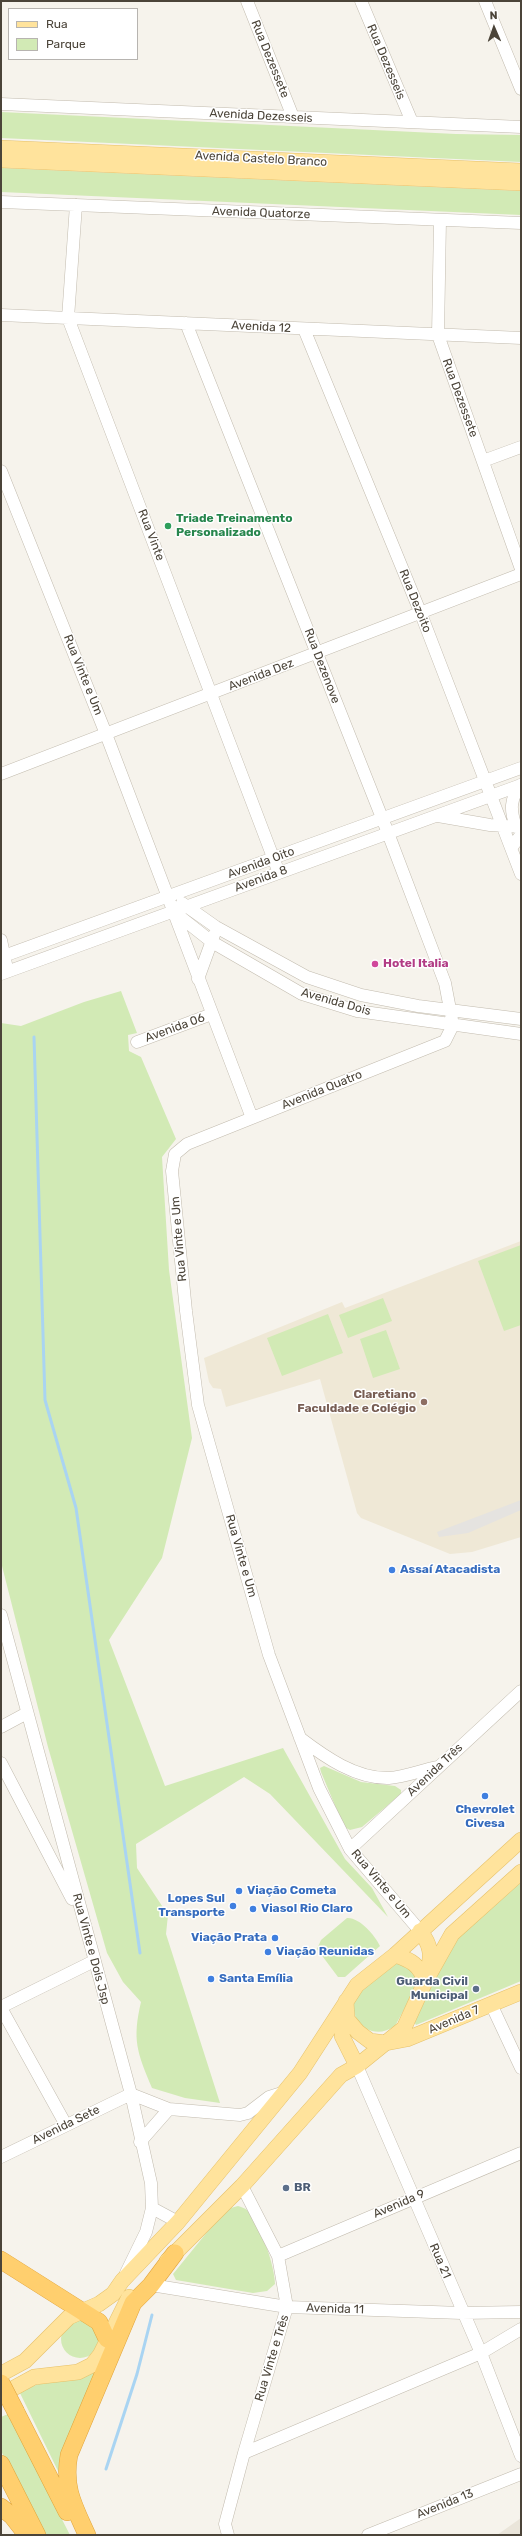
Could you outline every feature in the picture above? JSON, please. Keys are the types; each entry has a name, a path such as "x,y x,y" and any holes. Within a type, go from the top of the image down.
{"highway":[{"path":"87,2535 69,2494 66,2482 69,2455 133,2303 151,2285 176,2253"},
{"path":"1,2260 99,2322 107,2339"},
{"path":"1,2383 79,2535"},
{"path":"1,2464 37,2535"},
{"path":"1,2507 12,2516 27,2535"}],"main road":[{"name":"Avenida Castelo Branco","path":"1,148 521,171"},
{"name":"Avenida Castelo Branco","path":"1,160 521,183"},
{"path":"1,2374 25,2361 41,2347 69,2317 99,2304 113,2294 122,2281 178,2222 285,2092 304,2067 357,1985 395,1955 521,1840"},
{"path":"1,2395 34,2377 78,2372 92,2365 100,2355 126,2300 176,2253 242,2186 341,2075 357,2066 404,2028 426,1982 452,1934 521,1872"},
{"path":"420,1931 428,1941 431,1957 426,1982"},
{"path":"395,1955 416,1964 422,1972 426,1982"},
{"name":"Avenida 7","path":"386,2043 407,2039 521,1992"},
{"path":"346,2001 348,2019 358,2032 370,2041 386,2043"},
{"path":"346,2001 342,2036 357,2066"}],"street":[{"name":"Rua Dezessete","path":"247,1 293,117"},
{"name":"Rua Dezesseis","path":"360,1 412,122"},
{"path":"485,1 521,89"},
{"name":"Avenida Dezesseis","path":"1,104 521,127"},
{"name":"Avenida Quatorze","path":"1,202 521,223"},
{"name":"Rua Vinte","path":"76,205 68,318 279,873"},
{"name":"Rua Dezessete","path":"440,220 438,335 521,569"},
{"name":"Avenida 12","path":"1,315 521,338"},
{"name":"Rua Dezenove","path":"186,324 388,833 447,988 453,1025"},
{"name":"Rua Dezoito","path":"304,329 421,614 521,874"},
{"path":"483,462 521,447"},
{"name":"Rua Vinte e Um","path":"1,471 106,734 162,881 172,895 173,911 252,1118"},
{"name":"Avenida Dez","path":"1,774 421,614 521,574"},
{"name":"Avenida Oito","path":"2,957 521,768"},
{"path":"511,848 519,830 512,814 512,799 521,785"},
{"name":"Avenida 8","path":"5,973 521,785"},
{"path":"437,816 519,830"},
{"path":"172,895 185,907"},
{"name":"Avenida Dois","path":"185,907 216,927 307,978 361,995 451,1010 521,1019"},
{"name":"Avenida Dois","path":"173,911 212,942 302,994 357,1011 521,1034"},
{"path":"198,979 216,927"},
{"path":"59,936 65,951"},
{"path":"1,940 5,973"},
{"name":"Avenida 06","path":"137,1042 212,1014"},
{"name":"Avenida Quatro","path":"183,1146 445,1042 453,1025"},
{"name":"Rua Vinte e Um","path":"183,1146 175,1154 172,1171 186,1311 198,1404 269,1655 319,1788 350,1849 420,1931"},
{"name":"Rua Vinte e Dois Jsp","path":"1,1615 131,2094 140,2142 151,2182 152,2208 146,2232 122,2281"},
{"name":"Avenida Três","path":"350,1849 521,1691"},
{"path":"1,1727 27,1713"},
{"path":"300,1738 327,1758 362,1773 389,1778 439,1766"},
{"path":"1,1763 83,1920"},
{"path":"66,2125 1,2007 94,1961"},
{"path":"491,2004 521,2068"},
{"name":"Rua 21","path":"357,2066 462,2313 481,2353 521,2456"},
{"path":"131,2094 169,2108 240,2115 253,2110 269,2097 285,2092"},
{"name":"Avenida Sete","path":"1,2157 131,2094"},
{"path":"140,2142 169,2108"},
{"name":"Avenida 9","path":"278,2256 521,2153"},
{"name":"Rua Vinte e Três","path":"228,2535 225,2524 244,2453 287,2307 278,2256 242,2186"},
{"path":"152,2208 178,2222"},
{"name":"Avenida 11","path":"151,2285 287,2307 462,2313 521,2312"},
{"path":"244,2453 481,2353 521,2328"},
{"name":"Avenida 13","path":"368,2535 521,2474"}],"shaded area":[{"name":"Claretiano Faculdade e Colégio","path":"521,1241 521,1537 472,1552 450,1554 361,1518 357,1513 320,1379 226,1407 221,1389 213,1388 209,1382 204,1358 342,1302 345,1308"},
{"path":"521,1500 521,1510 468,1533 439,1537 437,1532"},
{"path":"521,2518 521,2535 497,2535"}],"green space":[{"path":"1,112 456,134 521,135 521,162 1,138"},
{"path":"1,168 521,191 521,215 1,192"},
{"path":"121,991 137,1033 128,1035 129,1051 141,1057 176,1139 162,1157 169,1270 192,1438 162,1558 109,1640 165,1786 283,1748 345,1859 372,1888 388,1917 270,1794 244,1777 136,1844 137,1868 168,1915 166,1934 220,2103 185,2098 152,2088 147,2076 140,2055 137,2036 138,2015 141,2002 123,1982 107,1953 48,1747 1,1562 1,1023 21,1026 84,1002"},
{"path":"521,1245 521,1325 504,1331 478,1261"},
{"path":"383,1298 392,1321 348,1338 339,1315"},
{"path":"328,1314 343,1353 282,1376 267,1338"},
{"path":"386,1330 400,1369 373,1378 360,1339"},
{"path":"324,1766 361,1782 395,1786 401,1790 401,1794 362,1827 350,1830 344,1827 321,1772 320,1768"},
{"path":"521,1876 521,1981 416,2025 413,2020 455,1935"},
{"path":"347,1918 357,1920 374,1937 380,1946 345,1977 338,1977 317,1949 321,1940"},
{"path":"405,1961 419,1982 395,2026 378,2032 363,2027 355,2014 353,2005 355,1996 393,1963"},
{"path":"238,2206 247,2210 262,2234 270,2256 275,2284 267,2291 253,2293 176,2280 173,2274 221,2215 227,2209"},
{"path":"80,2320 90,2323 96,2329 99,2339 96,2349 90,2355 80,2358 70,2355 64,2349 61,2339 64,2329 70,2323"},
{"path":"105,2361 59,2473 19,2391"},
{"path":"8,2414 70,2535 44,2535 1,2451 1,2417"}],"waterway":[{"path":"34,1037 45,1400 76,1508 140,1953"},
{"path":"106,2469 137,2374 152,2315"}],"place":[{"name":"Triade Treinamento Personalizado","path":"168,526"},
{"name":"Hotel Italia","path":"375,964"},
{"name":"Claretiano Faculdade e Colégio","path":"424,1402"},
{"name":"Assaí Atacadista","path":"392,1570"},
{"name":"Chevrolet Civesa","path":"485,1796"},
{"name":"Viação Cometa","path":"239,1891"},
{"name":"Lopes Sul Transporte","path":"233,1906"},
{"name":"Viasol Rio Claro","path":"253,1909"},
{"name":"Viação Prata","path":"275,1938"},
{"name":"Viação Reunidas","path":"268,1952"},
{"name":"Santa Emília","path":"211,1979"},
{"name":"Guarda Civil Municipal","path":"476,1989"},
{"name":"BR","path":"286,2188"}]}
